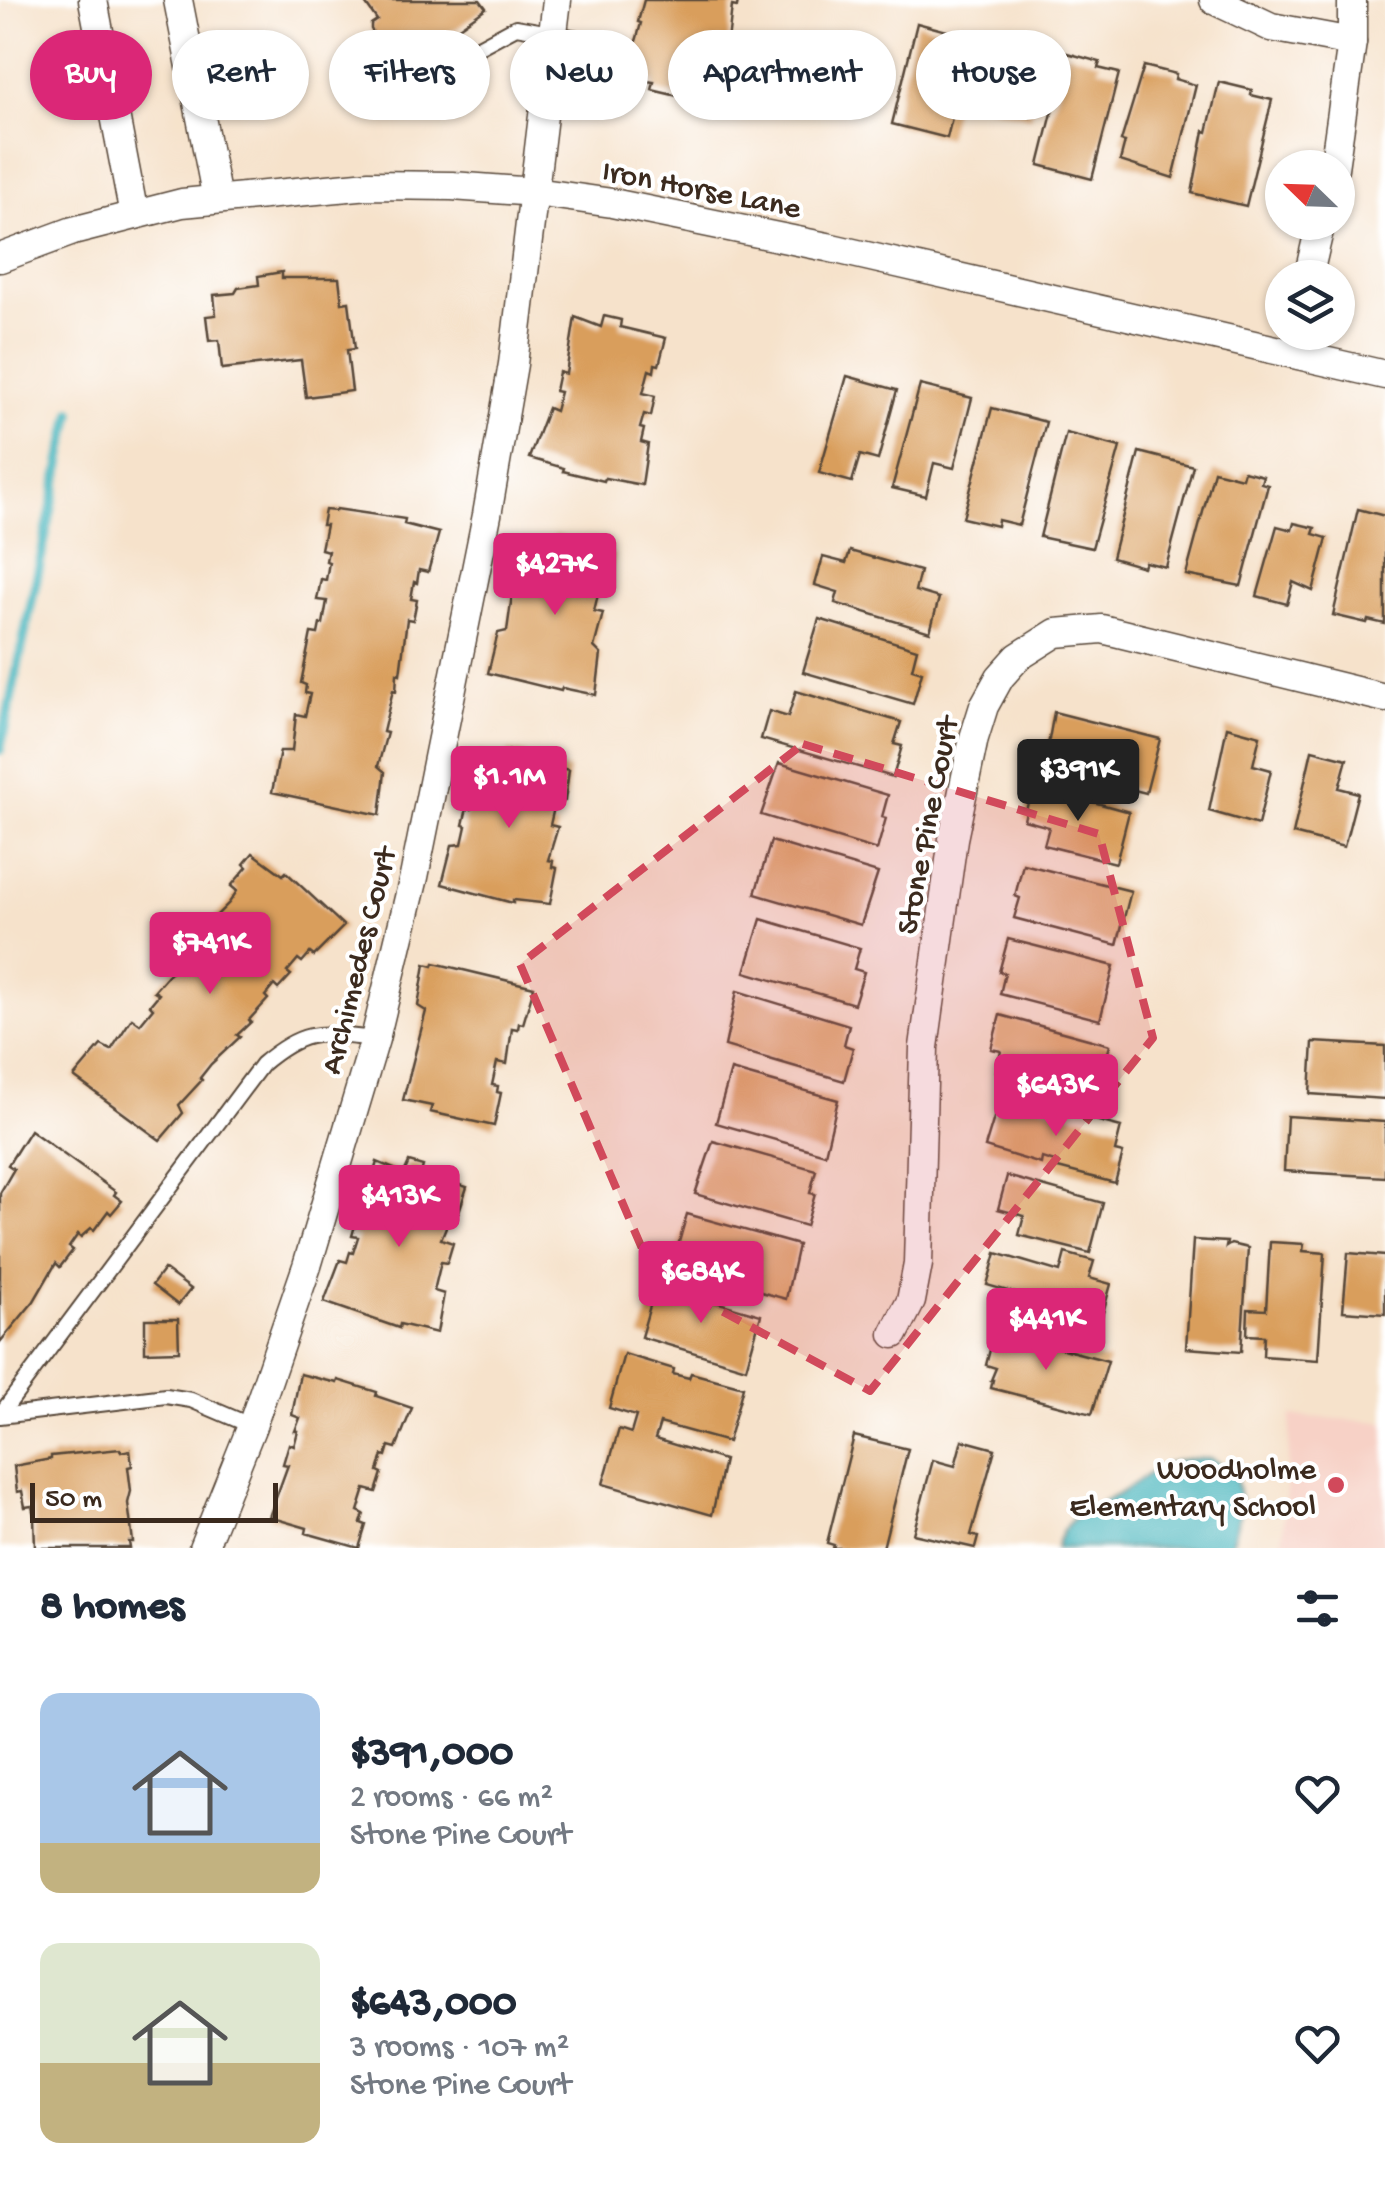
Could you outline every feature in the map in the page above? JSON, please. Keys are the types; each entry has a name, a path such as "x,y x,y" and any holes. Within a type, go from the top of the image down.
{"street":[{"path":"93,0 134,215"},
{"path":"178,0 217,199"},
{"name":"Archimedes Court","path":"553,30 557,0"},
{"path":"1214,0 1271,27 1352,42"},
{"path":"1337,150 1352,42 1352,0"},
{"name":"Archimedes Court","path":"202,1548 252,1426 307,1266 374,1039 414,877 487,515 513,364 543,120"},
{"name":"Iron Horse Lane","path":"0,258 73,230 182,203 369,185 452,186 535,192 612,204 1265,336"},
{"name":"Iron Horse Lane","path":"1315,350 1385,375"},
{"name":"Stone Pine Court","path":"894,1334 911,1301 918,1264 924,1047 953,839 974,738 984,706 1000,677 1018,657 1056,633 1102,629 1385,698"}],"lane":[{"path":"510,30 538,30"},
{"path":"0,1416 262,1064 286,1044 307,1034 374,1039"},
{"path":"0,1416 166,1396 191,1400 252,1426"}],"highlighted area":[{"path":"803,744 1099,834 1153,1038 870,1391 653,1274 520,964"}],"shaded area":[{"name":"Woodholme Elementary School","path":"1291,1416 1385,1422 1385,1548 1282,1548"}],"water":[{"path":"1211,1459 1235,1472 1242,1507 1230,1548 1056,1548 1067,1525 1075,1518 1158,1468 1180,1460"}],"building":[{"path":"363,0 480,0 486,8 454,30 372,30 371,24 377,20"},
{"path":"644,0 738,0 737,7 732,6 729,30 668,30 668,94 652,90 654,82 648,81 648,30 639,30"},
{"path":"917,23 943,30 916,30 916,120 951,120 947,138 892,124"},
{"path":"1071,54 1100,62 1098,68 1119,73 1092,179 1039,165 1050,120 1071,120"},
{"path":"1144,66 1176,74 1175,79 1196,85 1173,178 1120,161 1125,142 1121,141"},
{"path":"1219,82 1252,90 1251,95 1272,100 1246,206 1192,193"},
{"path":"282,272 282,278 339,278 342,303 349,302 355,349 347,350 352,391 306,397 301,360 222,369 219,340 209,341 206,316 216,315 214,295 259,285 258,276"},
{"path":"604,316 621,320 620,327 666,338 659,365 655,364 654,372 649,370 643,393 655,396 651,416 644,414 640,428 644,429 641,442 648,444 642,485 605,478 604,481 529,458 548,408 555,411 560,392 555,391 559,372 566,374 575,317 601,327"},
{"path":"847,376 897,390 878,460 860,455 852,482 819,473"},
{"path":"920,385 972,398 954,468 934,463 926,496 892,488"},
{"path":"992,408 1046,422 1019,525 998,520 997,526 963,518"},
{"path":"1066,433 1120,447 1092,548 1040,537"},
{"path":"1139,452 1193,466 1166,567 1145,562 1143,567 1112,558"},
{"path":"1214,471 1242,478 1244,471 1263,476 1261,483 1268,485 1241,586 1186,575"},
{"path":"1358,509 1385,516 1385,624 1333,615"},
{"path":"325,510 405,519 404,524 439,533 428,572 419,570 417,583 414,582 411,599 417,600 413,620 407,619 400,674 397,673 378,766 385,772 380,815 272,792 280,751 292,751 296,714 305,716 310,694 305,693 306,685 301,683 311,633 318,634 323,624 327,601 317,600 329,562 328,551 321,549 326,525 322,525"},
{"path":"1294,523 1315,528 1313,534 1327,538 1313,591 1293,582 1287,604 1257,596 1277,526 1292,530"},
{"path":"555,535 572,540 570,546 615,555 609,582 605,581 603,591 599,590 594,611 603,613 594,647 601,654 596,695 562,688 561,691 488,673 498,633 507,631 512,595 517,596 523,540 551,548"},
{"path":"850,551 920,571 915,591 939,598 930,632 835,603 838,592 815,585 823,557 846,563"},
{"path":"819,619 917,649 912,669 922,672 913,704 803,672"},
{"path":"796,691 901,722 894,744 902,746 893,777 761,739 769,711 788,717"},
{"path":"1054,712 1160,739 1146,793 1044,767"},
{"path":"1227,727 1260,736 1253,765 1271,770 1258,825 1209,811"},
{"path":"1312,750 1347,759 1339,788 1358,793 1344,847 1293,834"},
{"path":"509,751 526,754 525,760 569,770 565,801 555,803 550,825 558,827 548,860 557,868 550,904 513,903 442,884 452,845 462,844 479,752 507,761"},
{"path":"779,763 888,795 877,850 761,815"},
{"path":"1032,785 1129,812 1116,863 1044,845 1049,827 1024,820"},
{"path":"771,841 878,873 861,925 755,894"},
{"path":"253,853 283,875 286,872 344,926 314,956 310,953 302,962 298,959 287,972 291,975 278,989 274,985 251,1022 237,1035 240,1037 211,1064 179,1105 183,1113 160,1140 74,1077 101,1045 111,1050 132,1018 140,1024 159,994 154,991 185,956 197,953 212,937 203,929 237,891 231,886"},
{"path":"1023,864 1131,891 1117,945 1014,918"},
{"path":"761,919 860,948 854,969 864,972 854,1004 745,972"},
{"path":"1008,939 1114,966 1100,1020 1000,994 1005,973 999,972"},
{"path":"425,964 534,987 523,1024 512,1028 507,1064 497,1062 492,1085 498,1086 497,1092 501,1093 494,1126 430,1112 432,1106 403,1100 426,1011 418,1006"},
{"path":"737,991 849,1025 844,1045 853,1048 844,1081 725,1046"},
{"path":"1000,1015 1110,1045 1096,1098 996,1071 1001,1051 991,1049"},
{"path":"1313,1042 1385,1046 1385,1099 1310,1094"},
{"path":"731,1070 838,1100 825,1154 716,1123"},
{"path":"1001,1095 1121,1127 1115,1151 1123,1153 1115,1183 1058,1168 1058,1163 1042,1158 1041,1164 985,1147"},
{"path":"1287,1116 1385,1122 1385,1177 1284,1171"},
{"path":"30,1130 116,1192 114,1195 122,1201 111,1214 108,1211 94,1230 91,1228 81,1237 78,1234 69,1247 73,1250 60,1267 56,1263 34,1301 0,1342 0,1193 14,1169 8,1165"},
{"path":"713,1141 816,1170 810,1193 815,1194 806,1226 695,1194"},
{"path":"377,1162 404,1173 409,1162 423,1166 421,1173 467,1187 459,1212 453,1210 441,1239 453,1243 447,1263 441,1262 434,1291 444,1294 437,1333 400,1324 399,1328 324,1302 340,1260 347,1262 350,1252 353,1253 358,1237 352,1236 358,1215 364,1217 369,1203 365,1202"},
{"path":"1007,1176 1103,1203 1090,1253 1019,1235 1024,1216 998,1209"},
{"path":"687,1214 798,1245 786,1299 672,1267"},
{"path":"1193,1240 1248,1248 1241,1352 1186,1348"},
{"path":"1270,1242 1304,1244 1303,1251 1325,1253 1318,1360 1263,1356 1264,1336 1247,1335 1248,1309 1266,1310"},
{"path":"996,1253 1060,1272 1065,1253 1094,1261 1089,1278 1111,1284 1097,1334 1010,1310 1015,1293 987,1285"},
{"path":"1348,1253 1385,1256 1385,1314 1343,1311"},
{"path":"164,1269 191,1289 178,1305 152,1285"},
{"path":"656,1285 761,1315 746,1368 641,1337"},
{"path":"145,1319 178,1319 179,1351 145,1352"},
{"path":"995,1331 1108,1361 1092,1414 991,1388 996,1368 986,1365"},
{"path":"624,1354 674,1369 673,1374 689,1378 691,1373 743,1387 728,1442 660,1423 655,1439 724,1460 712,1515 603,1484 619,1429 631,1433 636,1416 609,1408"},
{"path":"300,1374 337,1383 338,1380 412,1408 396,1448 389,1446 386,1456 383,1455 376,1492 365,1489 358,1511 364,1514 361,1523 366,1525 359,1548 306,1533 307,1528 269,1517 288,1465 283,1464 289,1444 294,1446 298,1431 300,1418 292,1415"},
{"path":"854,1436 908,1449 883,1548 833,1548 827,1543"},
{"path":"962,1440 995,1449 971,1535 978,1537 975,1548 913,1534 933,1460 955,1466"},
{"path":"130,1450 132,1466 128,1467 133,1542 129,1542 130,1548 35,1548 32,1506 25,1507 22,1491 17,1492 14,1466 51,1456"}],"waterway":[{"path":"0,750 72,412"}],"place":[{"name":"Woodholme Elementary School","path":"1336,1485"}]}
